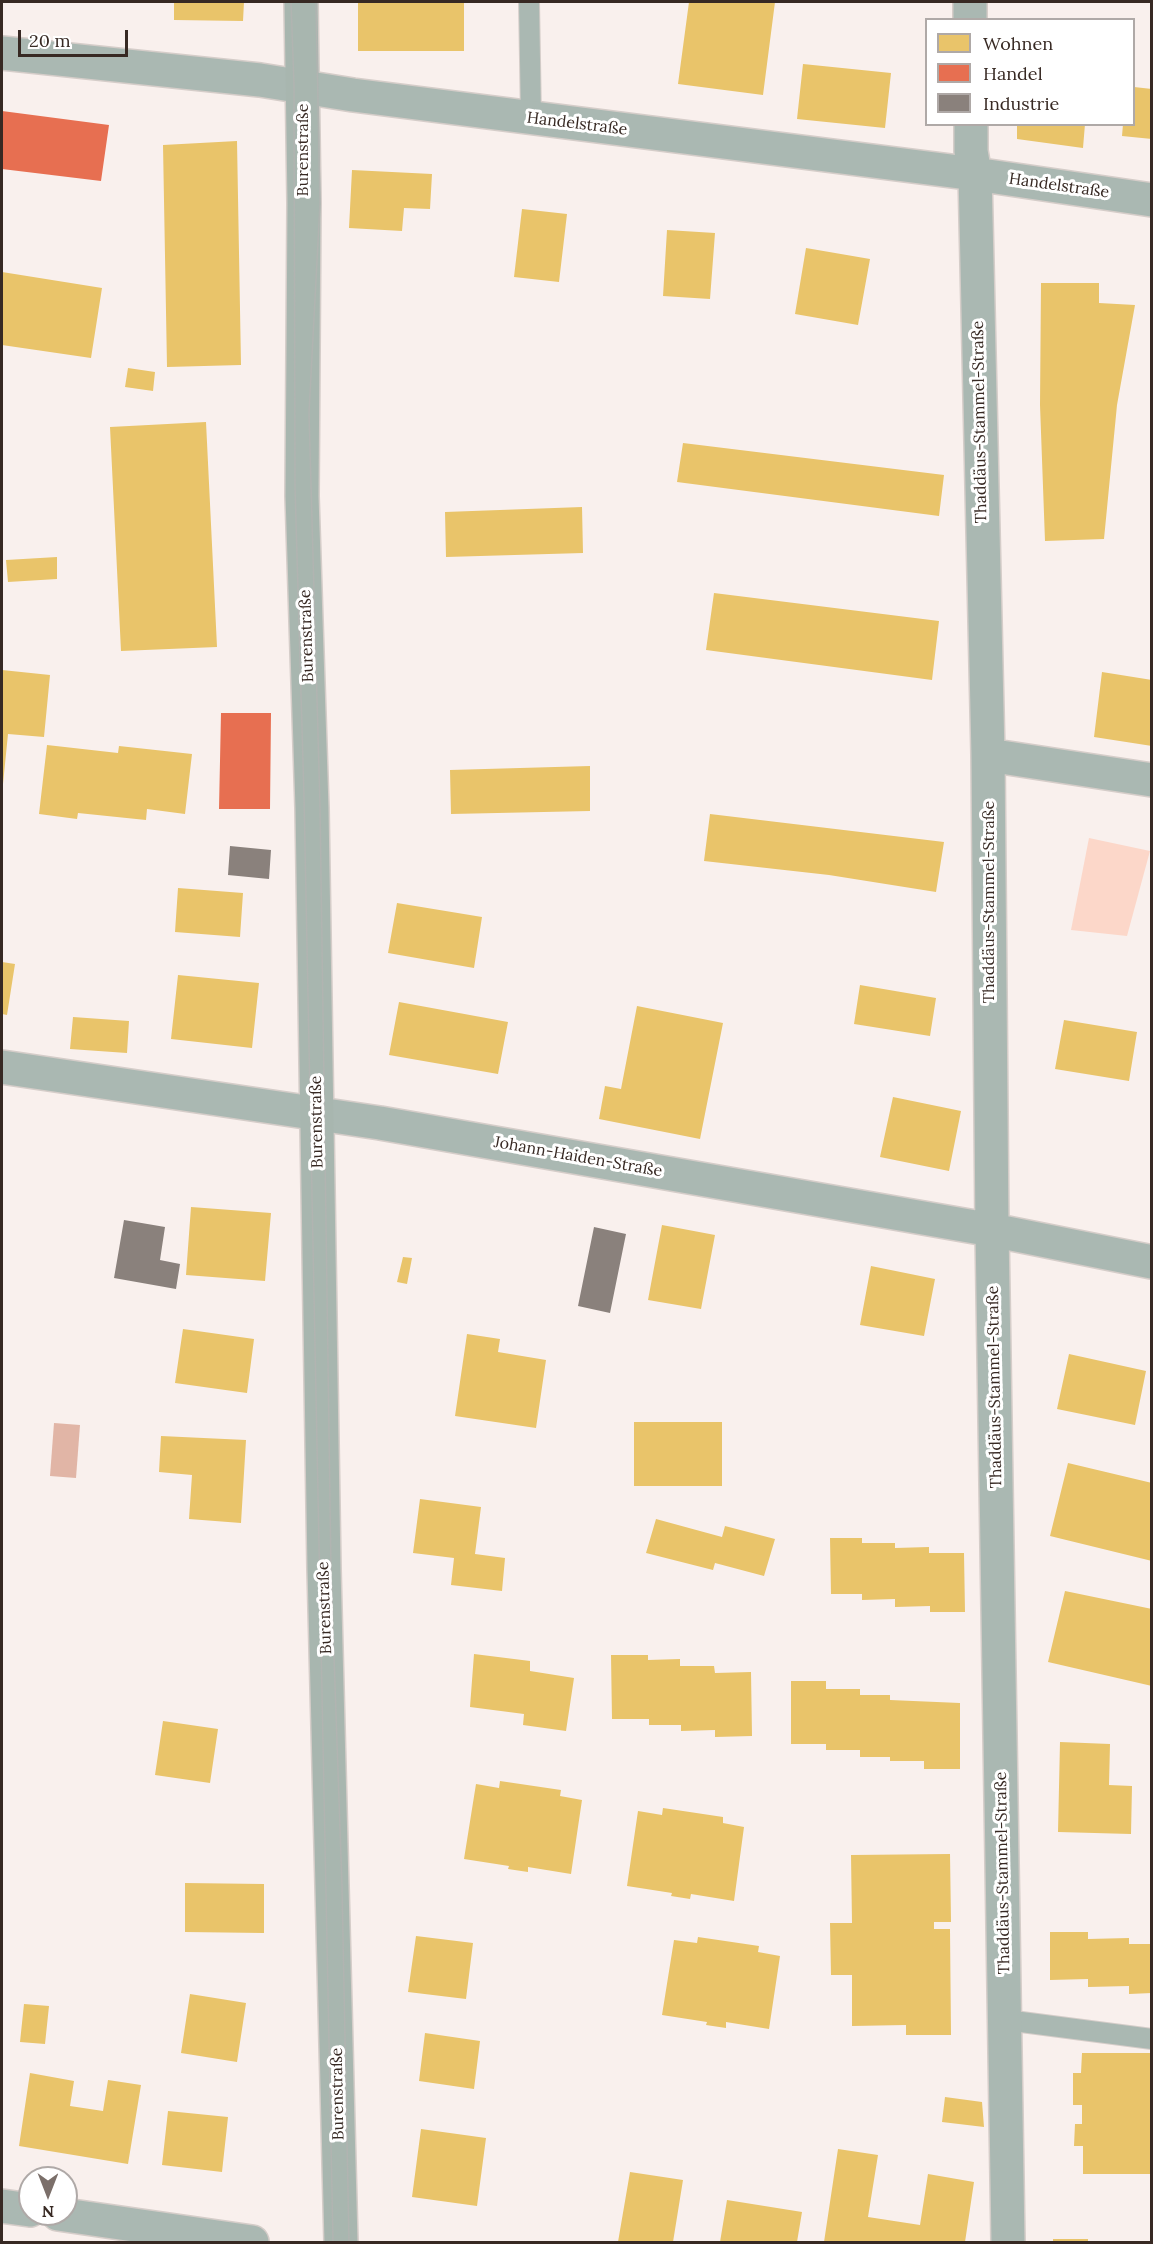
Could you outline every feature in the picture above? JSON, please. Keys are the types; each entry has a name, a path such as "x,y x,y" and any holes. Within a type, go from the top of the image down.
{"street":[{"name":"Burenstraße","path":"301,2 303,88 302,496 308,651 324,1569 341,2242"},
{"path":"970,2 970,18"},
{"name":"Handelstraße","path":"2,53 248,79 531,118 975,174 1152,200"},
{"name":"Thaddäus-Stammel-Straße","path":"971,126 971,151 975,174 988,755 992,1230 1008,2242"},
{"path":"988,755 1152,780"},
{"name":"Johann-Haiden-Straße","path":"2,1067 317,1113 992,1230 1152,1262"},
{"path":"2,2206 18,2208"},
{"path":"78,2217 252,2242"}],"lane":[{"path":"529,2 531,118"},
{"path":"1006,2020 1152,2039"}],"shaded area":[{"path":"1089,838 1150,851 1127,936 1071,930"},
{"path":"54,1423 80,1425 76,1478 50,1476"}],"building: Wohnen":[{"path":"174,2 244,2 243,21 174,20"},
{"path":"358,2 464,2 464,51 358,51"},
{"path":"689,2 775,2 763,95 678,84"},
{"path":"803,64 891,73 885,128 797,119"},
{"path":"1135,87 1152,89 1152,139 1122,136 1123,126 1135,126"},
{"path":"1017,126 1085,126 1083,148 1017,139"},
{"path":"237,141 241,365 167,367 163,145"},
{"path":"352,170 432,174 430,209 404,208 402,231 349,228"},
{"path":"522,209 567,214 559,282 514,277"},
{"path":"667,230 715,233 710,299 663,296"},
{"path":"806,248 870,259 858,325 795,314"},
{"path":"2,272 102,288 91,358 2,345"},
{"path":"1041,283 1099,283 1099,303 1135,305 1117,405 1104,539 1045,541 1040,405"},
{"path":"128,368 155,372 153,391 125,387"},
{"path":"206,422 217,647 121,651 110,427"},
{"path":"683,443 944,475 939,516 677,482"},
{"path":"582,507 583,553 446,557 445,512"},
{"path":"57,557 57,579 8,582 6,560"},
{"path":"714,593 939,621 932,680 706,650"},
{"path":"2,670 50,675 44,737 8,734 3,784 2,784"},
{"path":"1102,672 1152,680 1152,746 1094,737"},
{"path":"47,745 118,753 119,746 192,754 185,814 147,809 146,820 78,813 77,819 39,814"},
{"path":"590,766 590,811 451,814 450,770"},
{"path":"710,814 944,842 936,892 829,875 704,861"},
{"path":"178,888 243,893 240,937 175,932"},
{"path":"397,903 482,917 474,968 388,953"},
{"path":"2,962 15,964 7,1015 2,1014"},
{"path":"178,975 259,983 252,1048 171,1039"},
{"path":"860,985 936,998 930,1036 854,1024"},
{"path":"399,1002 508,1022 498,1074 389,1055"},
{"path":"637,1006 723,1023 700,1139 599,1119 605,1086 621,1089"},
{"path":"73,1017 129,1021 127,1053 70,1049"},
{"path":"1064,1020 1137,1032 1129,1081 1055,1069"},
{"path":"893,1097 961,1111 949,1171 880,1157"},
{"path":"191,1207 271,1213 265,1281 186,1275"},
{"path":"662,1225 715,1235 701,1309 648,1300"},
{"path":"403,1257 412,1258 407,1284 397,1282"},
{"path":"871,1266 935,1279 924,1336 860,1325"},
{"path":"183,1329 254,1339 247,1393 175,1383"},
{"path":"467,1334 500,1339 498,1352 546,1360 536,1428 455,1416"},
{"path":"1069,1354 1146,1371 1135,1425 1057,1409"},
{"path":"634,1422 722,1422 722,1486 634,1486"},
{"path":"161,1436 246,1440 241,1523 189,1519 192,1475 159,1472"},
{"path":"1068,1463 1152,1483 1152,1561 1050,1536"},
{"path":"420,1499 481,1507 475,1554 505,1558 502,1591 451,1585 454,1558 413,1553"},
{"path":"656,1519 722,1537 725,1526 775,1539 764,1576 715,1563 713,1570 646,1553"},
{"path":"830,1538 862,1538 862,1543 895,1543 895,1548 929,1547 929,1553 964,1553 965,1612 930,1612 930,1606 895,1607 895,1599 862,1600 862,1594 831,1594"},
{"path":"1065,1591 1152,1609 1152,1686 1048,1662"},
{"path":"474,1654 530,1661 530,1671 574,1678 566,1731 523,1725 524,1714 470,1707"},
{"path":"611,1655 648,1655 648,1660 680,1659 680,1666 714,1666 715,1673 751,1672 752,1736 715,1737 715,1730 681,1731 681,1725 649,1725 649,1719 612,1719"},
{"path":"791,1681 826,1681 826,1689 860,1689 860,1695 890,1695 890,1700 960,1703 960,1769 924,1769 924,1761 890,1761 890,1757 860,1757 860,1750 826,1750 826,1744 791,1744"},
{"path":"163,1721 218,1729 210,1783 155,1775"},
{"path":"1060,1742 1110,1744 1109,1785 1132,1786 1131,1834 1058,1832"},
{"path":"500,1781 561,1790 560,1796 582,1800 571,1874 528,1867 528,1872 508,1869 509,1866 464,1859 476,1784 499,1788"},
{"path":"663,1808 723,1817 723,1823 744,1827 734,1901 691,1894 690,1899 671,1896 672,1893 627,1886 638,1811 662,1815"},
{"path":"950,1854 951,1922 934,1922 934,1929 950,1929 951,2035 906,2035 906,2025 852,2026 852,1975 831,1975 830,1923 852,1923 851,1855"},
{"path":"185,1883 264,1884 264,1933 185,1932"},
{"path":"1050,1932 1088,1932 1088,1939 1129,1938 1129,1944 1152,1944 1152,1993 1129,1994 1129,1986 1088,1987 1088,1979 1050,1980"},
{"path":"416,1936 473,1943 466,1999 408,1992"},
{"path":"698,1937 759,1946 758,1952 780,1956 769,2029 726,2022 726,2028 706,2025 707,2022 662,2015 674,1940 697,1943"},
{"path":"190,1994 246,2003 237,2062 181,2053"},
{"path":"24,2004 49,2006 45,2044 20,2042"},
{"path":"425,2033 480,2041 474,2089 419,2081"},
{"path":"1082,2053 1152,2053 1152,2174 1083,2174 1083,2146 1074,2146 1075,2124 1082,2124 1082,2105 1073,2105 1073,2073 1081,2073"},
{"path":"30,2073 74,2081 70,2106 103,2111 108,2080 141,2085 128,2164 19,2146"},
{"path":"945,2097 982,2102 984,2127 942,2122"},
{"path":"168,2111 228,2117 222,2172 162,2165"},
{"path":"421,2129 486,2138 477,2206 412,2197"},
{"path":"838,2149 878,2155 868,2217 920,2225 928,2174 974,2182 965,2242 824,2242"},
{"path":"630,2172 683,2180 673,2242 618,2242"},
{"path":"727,2200 802,2212 797,2242 720,2242"},
{"path":"1053,2239 1088,2239 1088,2242 1053,2242"}],"building: Handel":[{"path":"2,111 109,125 101,181 2,169"},
{"path":"221,713 271,713 270,809 219,809"}],"building: Industrie":[{"path":"230,846 271,850 269,879 228,875"},
{"path":"124,1220 165,1227 160,1260 180,1264 176,1289 114,1278"},
{"path":"594,1227 626,1234 610,1313 578,1306"}],"tram line":[{"path":"291,2 294,85 295,487 304,797 333,2242"},
{"path":"316,2 320,204 309,413 320,806 331,1570 342,1886 349,2242"}]}
